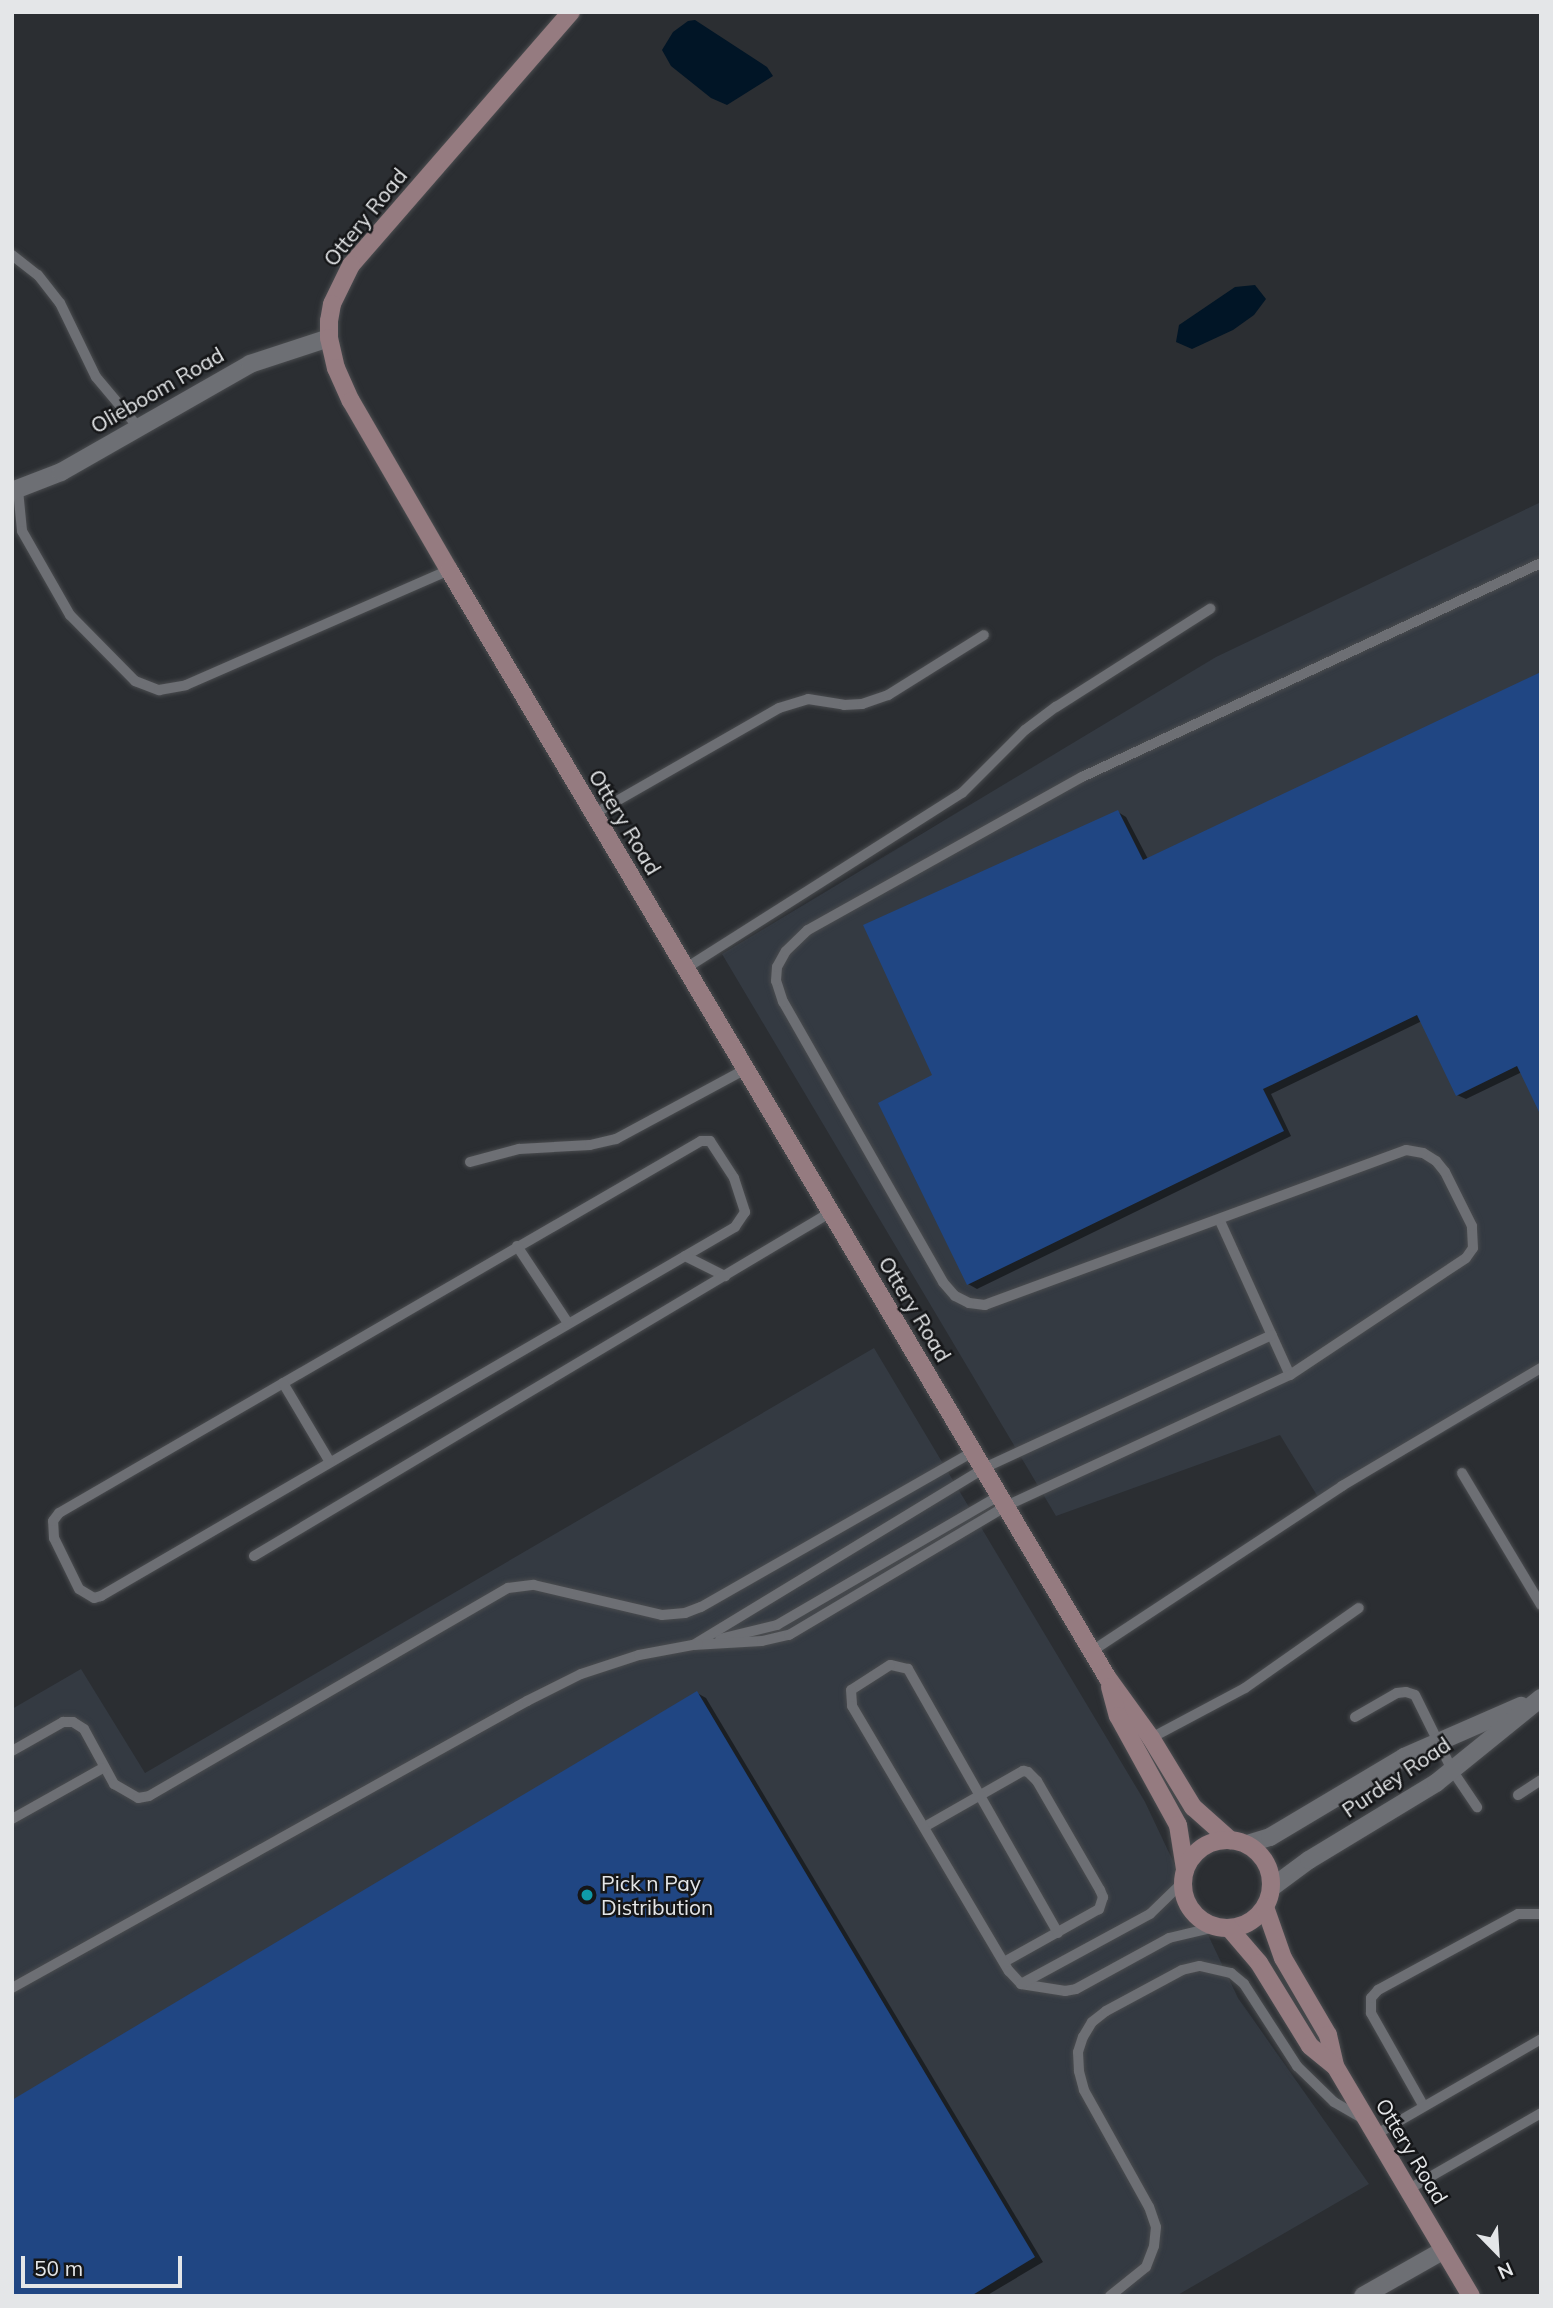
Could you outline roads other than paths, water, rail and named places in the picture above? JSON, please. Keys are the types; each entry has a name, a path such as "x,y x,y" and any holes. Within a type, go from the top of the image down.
{"street":[{"name":"Ottery Road","path":"571,12 367,243 338,287 332,304 329,338 336,368 352,401 449,570 1107,1677 1151,1738 1193,1807 1239,1842"},
{"name":"Olieboom Road","path":"15,490 61,472 250,364 329,338"},
{"name":"Ottery Road","path":"1107,1677 1118,1716 1178,1825 1184,1875"},
{"name":"Purdey Road","path":"1239,1842 1270,1837 1404,1757 1541,1698"},
{"name":"Purdey Road","path":"1271,1888 1309,1860 1413,1798 1541,1698"},
{"path":"1239,1842 1261,1855 1270,1871 1271,1888 1265,1907 1256,1918 1222,1928 1202,1920 1191,1910 1184,1897 1184,1875 1203,1847 1239,1842"},
{"name":"Ottery Road","path":"1265,1907 1283,1958 1328,2035 1335,2066 1471,2296"},
{"name":"Ottery Road","path":"1222,1928 1259,1963 1310,2046 1335,2066"},
{"path":"1363,2296 1444,2250"}],"lane":[{"path":"12,255 38,275 60,303 96,377 138,427"},
{"path":"15,490 22,531 70,615 135,681 159,690 186,685 449,570"},
{"path":"12,1988 527,1701 581,1674 639,1655 777,1625 1003,1500 1290,1375 1466,1258 1473,1248 1472,1226 1436,1161 1423,1153 1406,1150 1220,1221 985,1305 969,1303 955,1296 943,1282 783,1002 776,981 777,967 786,951 808,930 1082,777 1541,563"},
{"path":"686,968 962,793 1003,750 1056,707 1210,609"},
{"path":"594,814 779,708 808,699 844,705 862,704 888,695 984,635"},
{"path":"470,1162 519,1149 590,1145 616,1139 746,1069"},
{"path":"710,1141 734,1178 744,1212 735,1227 101,1596 94,1598 79,1590 54,1538 53,1521 59,1513 517,1246 691,1145 710,1141"},
{"path":"254,1556 831,1212"},
{"path":"1220,1221 1290,1375"},
{"path":"517,1246 568,1323"},
{"path":"685,1256 725,1276"},
{"path":"693,1645 984,1468 1272,1335"},
{"path":"1092,1651 1342,1486 1541,1368"},
{"path":"283,1383 330,1462"},
{"path":"12,1751 63,1722 73,1722 83,1729 103,1768 122,1792 138,1798 149,1796 508,1588 520,1585 553,1588 662,1615 685,1613 701,1607 974,1451"},
{"path":"1462,1472 1541,1605"},
{"path":"1151,1738 1245,1688 1359,1608"},
{"path":"1058,1933 908,1669 900,1665 890,1665 851,1690 850,1701 1004,1962 1021,1984 1065,1991 1076,1989 1169,1938 1222,1928"},
{"path":"1355,1717 1397,1693 1415,1695 1452,1770 1478,1807"},
{"path":"12,1819 103,1768"},
{"path":"926,1826 1023,1771 1033,1775 1100,1890 1102,1904 1099,1909 1004,1962"},
{"path":"1518,1796 1541,1780"},
{"path":"1021,1984 1150,1914 1184,1875"},
{"path":"1423,2105 1371,2013 1371,1998 1378,1990 1518,1914 1541,1914"},
{"path":"1110,2296 1146,2267 1154,2246 1156,2227 1149,2207 1084,2090 1079,2071 1079,2052 1083,2037 1092,2022 1105,2011 1182,1970 1200,1966 1231,1973 1244,1984 1306,2075 1334,2102 1371,2128 1423,2105 1541,2039"},
{"path":"1409,2189 1541,2113"}],"water":[{"path":"695,20 767,67 773,76 727,105 711,98 671,66 662,50 673,32 688,21"},
{"path":"1255,285 1266,299 1254,315 1233,330 1192,349 1176,342 1179,325 1235,287"}],"place":[{"name":"Pick n Pay Distribution","path":"587,1895"}]}
